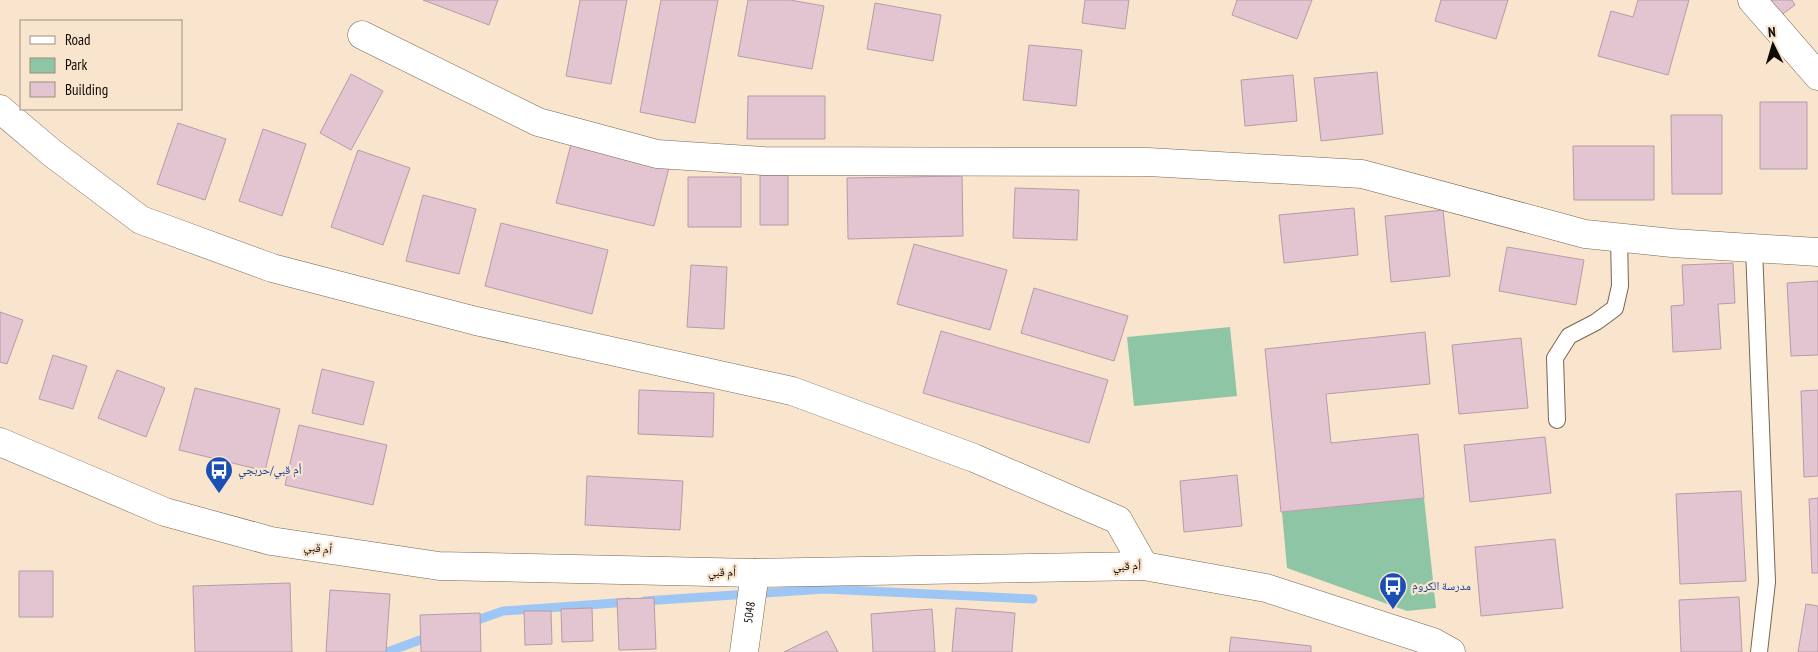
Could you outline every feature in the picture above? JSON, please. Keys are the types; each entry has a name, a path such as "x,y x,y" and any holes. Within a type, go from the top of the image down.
{"street":[{"path":"1752,0 1818,76"},
{"path":"362,34 538,122 657,154 764,161 1148,162 1362,174 1585,234 1818,252"},
{"path":"0,109 52,153 141,220 272,268 476,321 792,391 974,458 1118,520 1144,566"},
{"name":"أم قبي","path":"0,442 165,512 271,541 439,566 755,573 1144,566 1266,588 1432,642 1451,652"},
{"name":"5048","path":"744,652 755,573"}],"lane":[{"path":"1557,420 1555,358 1569,336 1596,322 1615,308 1620,286 1619,237"},
{"path":"1754,248 1767,582 1759,652"}],"green space":[{"path":"1230,327 1237,396 1134,406 1127,337"},
{"path":"1424,498 1436,608 1407,611 1287,568 1282,512"}],"building":[{"path":"423,0 498,0 489,25"},
{"path":"580,0 627,0 611,84 566,76"},
{"path":"661,0 718,0 695,123 640,112"},
{"path":"748,0 790,0 824,6 812,69 738,56"},
{"path":"1085,0 1129,0 1125,29 1082,23"},
{"path":"1237,0 1312,0 1297,39 1232,15"},
{"path":"1441,0 1508,0 1496,39 1435,21"},
{"path":"1638,0 1689,0 1668,75 1598,56 1611,11 1633,17"},
{"path":"1767,0 1792,0 1795,5 1780,16"},
{"path":"875,3 941,15 933,61 867,49"},
{"path":"1029,45 1082,50 1076,106 1023,100"},
{"path":"1377,72 1383,134 1321,141 1314,78"},
{"path":"351,74 383,91 351,150 320,133"},
{"path":"1293,75 1297,121 1245,126 1241,80"},
{"path":"748,96 825,96 825,139 747,139"},
{"path":"1760,102 1807,102 1807,169 1760,169"},
{"path":"1671,115 1722,115 1722,194 1672,194"},
{"path":"178,123 226,139 205,200 157,184"},
{"path":"263,129 306,144 282,216 239,201"},
{"path":"572,140 670,164 654,226 556,203"},
{"path":"1573,146 1654,146 1654,200 1574,200"},
{"path":"358,150 410,168 383,245 331,227"},
{"path":"760,175 788,175 788,225 760,225"},
{"path":"962,176 963,236 848,239 847,178"},
{"path":"688,177 741,177 741,227 688,227"},
{"path":"1015,188 1079,190 1077,240 1013,238"},
{"path":"423,195 476,209 459,274 406,261"},
{"path":"1354,208 1358,255 1284,263 1279,215"},
{"path":"1443,210 1450,276 1391,282 1385,216"},
{"path":"501,223 608,250 592,314 485,286"},
{"path":"914,244 1007,270 990,330 897,304"},
{"path":"1507,247 1584,260 1576,305 1499,291"},
{"path":"1733,263 1735,303 1718,304 1721,349 1673,352 1671,306 1684,305 1682,265"},
{"path":"691,265 727,267 724,329 687,327"},
{"path":"1818,281 1818,355 1791,356 1787,283"},
{"path":"1034,288 1128,316 1114,361 1021,333"},
{"path":"0,312 23,320 7,364 0,362"},
{"path":"941,331 1108,380 1089,443 923,393"},
{"path":"1425,332 1430,384 1326,394 1331,443 1418,434 1424,498 1281,512 1265,349"},
{"path":"1521,338 1528,408 1459,414 1452,345"},
{"path":"53,355 87,366 73,409 39,399"},
{"path":"322,369 374,382 363,425 312,413"},
{"path":"117,370 165,388 146,437 98,418"},
{"path":"195,388 280,409 265,471 179,450"},
{"path":"639,390 714,393 713,437 638,434"},
{"path":"1818,390 1818,476 1804,477 1801,391"},
{"path":"299,425 387,445 373,505 285,485"},
{"path":"1545,437 1551,493 1470,502 1464,445"},
{"path":"1237,475 1242,526 1184,532 1180,481"},
{"path":"587,476 683,481 680,530 585,525"},
{"path":"1741,491 1746,581 1680,584 1676,494"},
{"path":"1818,498 1818,573 1812,573 1809,499"},
{"path":"1555,539 1563,608 1481,616 1475,547"},
{"path":"19,571 53,571 53,617 19,617"},
{"path":"290,583 292,652 195,652 193,586"},
{"path":"330,590 390,594 386,652 326,652"},
{"path":"1739,597 1742,652 1681,652 1679,600"},
{"path":"654,598 656,649 619,650 617,599"},
{"path":"1806,604 1818,606 1818,652 1798,652"},
{"path":"592,608 593,641 562,642 561,609"},
{"path":"956,608 1015,613 1012,652 952,652"},
{"path":"932,609 935,652 873,652 871,614"},
{"path":"524,611 551,611 552,644 525,645"},
{"path":"480,613 481,652 421,652 420,615"},
{"path":"827,631 838,652 784,652"},
{"path":"1231,637 1311,646 1311,652 1229,652"}],"waterway":[{"path":"644,601 825,589 1033,599"},
{"path":"469,623 503,611 629,602"},
{"path":"387,652 431,636"}],"place":[{"name":"أم قبي/حربجي","path":"219,494"},
{"name":"مدرسة الكروم","path":"1393,610"}]}
